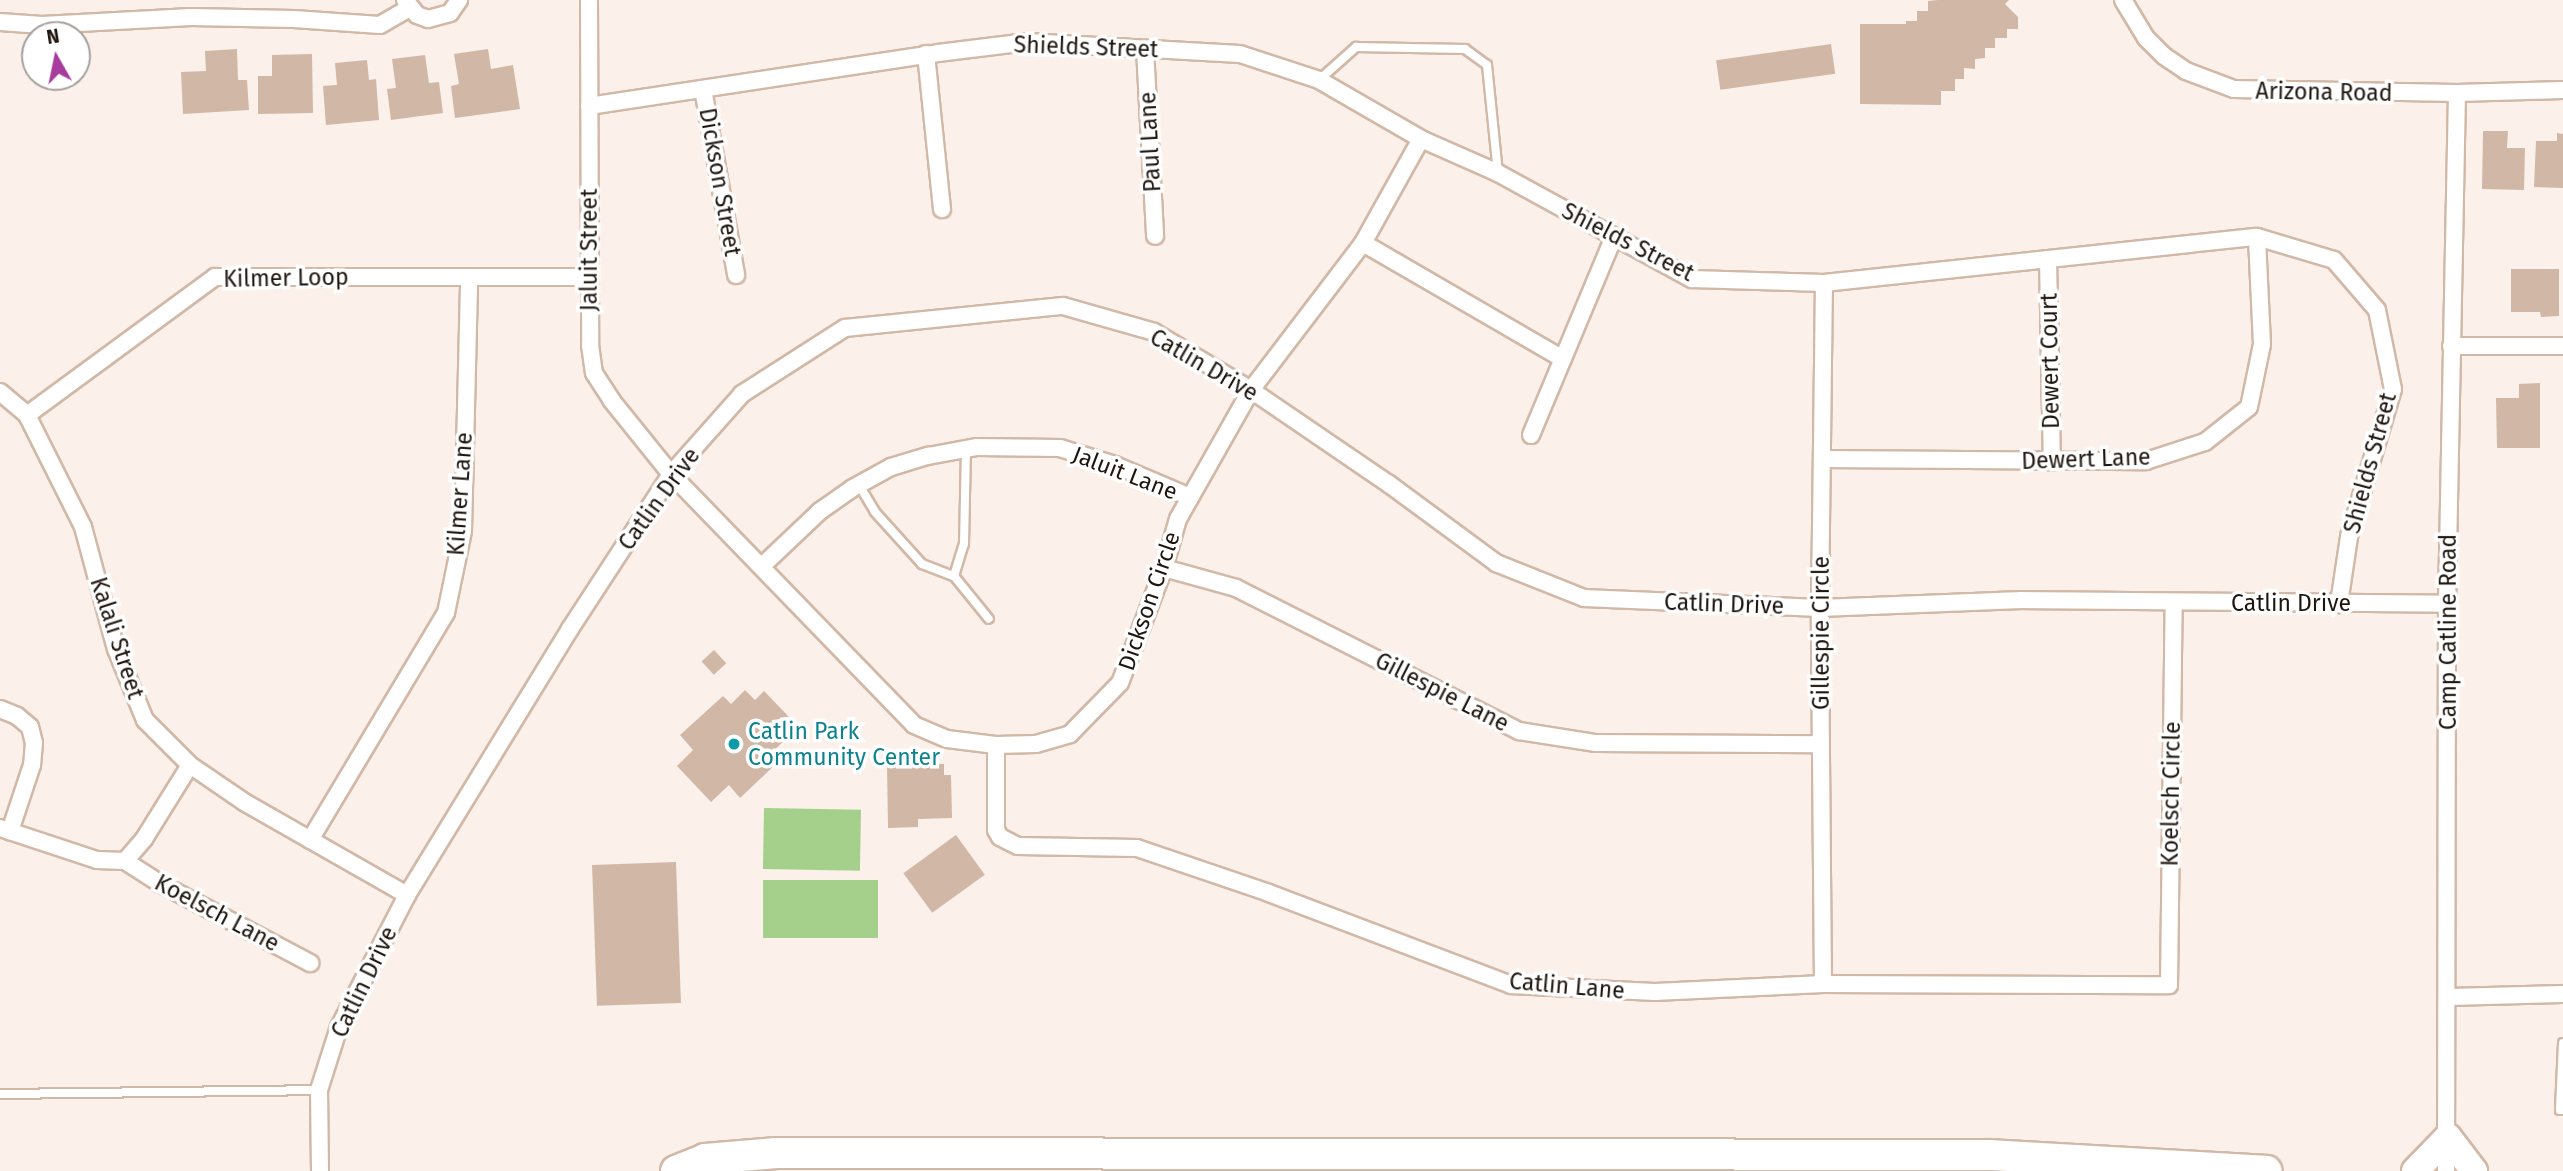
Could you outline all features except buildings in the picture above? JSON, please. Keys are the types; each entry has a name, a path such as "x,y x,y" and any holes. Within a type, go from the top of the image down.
{"highway":[{"path":"676,1171 705,1159 791,1153 1976,1155 2267,1171"}],"main road":[{"path":"2415,1171 2448,1137 2474,1171"}],"street":[{"path":"191,0 191,17"},
{"path":"0,22 42,24 191,17 294,19 380,25 407,4 417,15 440,18 450,13 459,0"},
{"name":"Jaluit Street","path":"589,0 589,277 590,345 594,373 611,401 671,474 762,566"},
{"name":"Arizona Road","path":"2123,0 2146,38 2164,56 2186,71 2222,86 2260,92 2457,93 2563,90"},
{"name":"Shields Street","path":"589,106 926,54 1027,42 1240,54 1319,80 1421,139 1498,173 1692,279 1824,283 2258,237 2334,260 2377,310 2393,389 2348,537 2339,604"},
{"name":"Paul Lane","path":"1145,48 1155,236"},
{"path":"926,54 942,209"},
{"name":"Dickson Street","path":"703,89 736,275"},
{"name":"Camp Catline Road","path":"2446,1171 2447,604 2457,93"},
{"name":"Dickson Circle","path":"762,566 914,725 947,739 996,745 1036,744 1070,734 1120,683 1164,568 1178,519 1251,390 1363,243 1421,139"},
{"path":"1531,435 1614,237"},
{"name":"Dewert Lane","path":"1822,459 2146,461 2205,442 2249,407 2262,344 2258,237"},
{"path":"1363,243 1563,359"},
{"name":"Dewert Court","path":"2048,259 2052,462"},
{"name":"Kilmer Lane","path":"310,840 446,613 463,531 469,276"},
{"name":"Kilmer Loop","path":"27,415 215,277 589,277"},
{"name":"Gillespie Circle","path":"1823,984 1820,608 1824,283"},
{"name":"Catlin Drive","path":"320,1171 319,1090 339,1027 407,895 570,629 671,474 742,394 845,328 1063,306 1154,332 1251,390 1390,484 1496,563 1584,598 1820,608 2022,600 2447,604"},
{"path":"2451,346 2563,346"},
{"name":"Kalali Street","path":"0,392 27,415 83,527 116,649 145,720 190,765 244,802 407,895"},
{"name":"Jaluit Lane","path":"762,566 820,511 859,485 891,467 966,450 1059,448 1115,465 1190,497"},
{"name":"Gillespie Lane","path":"1164,568 1236,588 1519,731 1596,743 1821,744"},
{"name":"Koelsch Circle","path":"2169,985 2174,602"},
{"path":"0,709 18,716 30,727 34,743 32,765 5,830 97,860 125,861 144,839 190,765"},
{"name":"Catlin Lane","path":"996,745 996,830 1000,837 1018,846 1137,848 1269,893 1511,985 1655,992 1823,984 2169,985"},
{"name":"Koelsch Lane","path":"125,861 161,884 310,963"},
{"path":"2448,997 2563,994"}],"lane":[{"path":"1319,80 1356,47 1465,49 1487,65 1498,173"},
{"path":"954,576 964,544 966,450"},
{"path":"859,485 874,512 922,564 954,576 989,619"},
{"path":"2563,1043 2560,1110 2563,1110"},
{"path":"0,1094 319,1090"}],"green space":[{"path":"764,808 861,810 860,871 763,869"},
{"path":"763,880 878,880 878,938 763,938"}],"place":[{"name":"Catlin Park Community Center","path":"734,744"}]}
